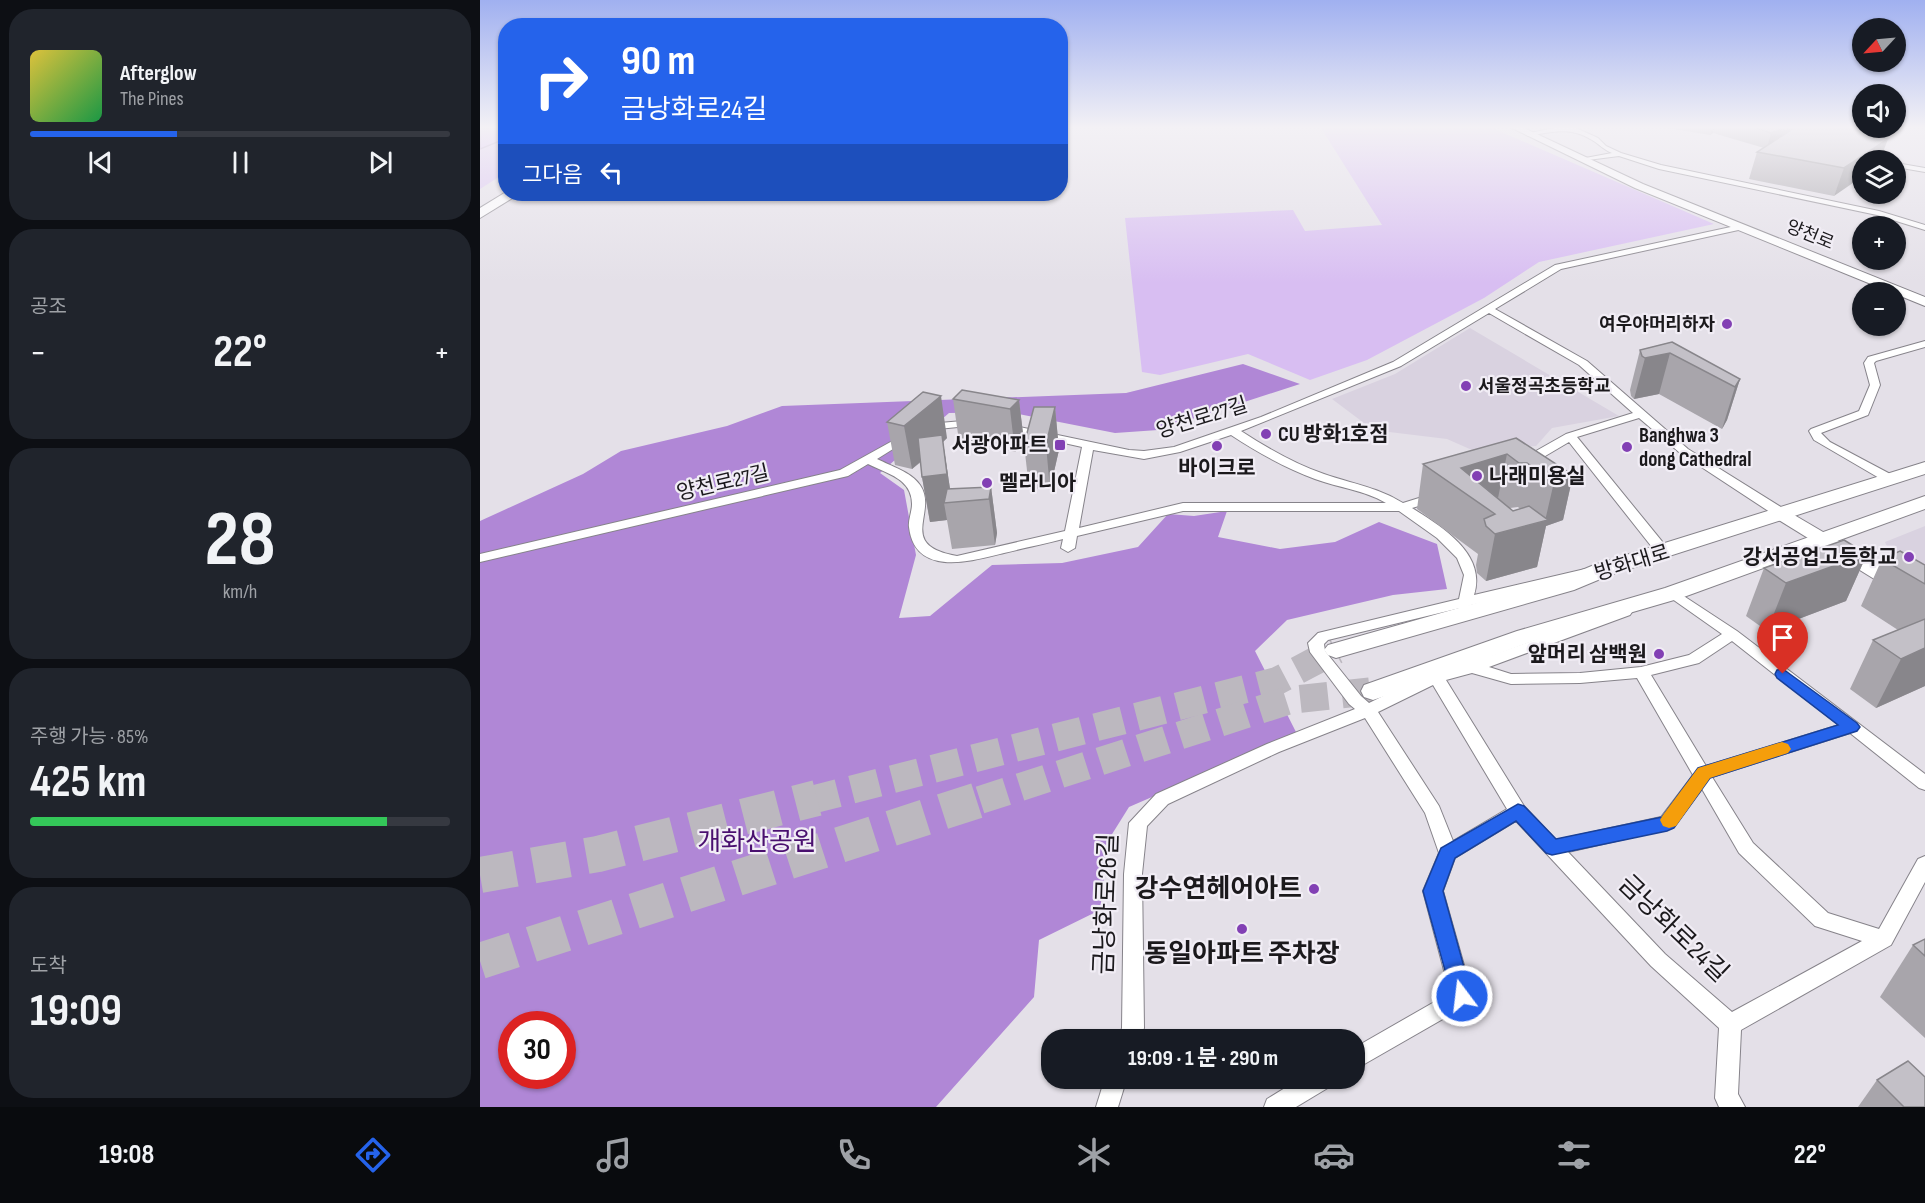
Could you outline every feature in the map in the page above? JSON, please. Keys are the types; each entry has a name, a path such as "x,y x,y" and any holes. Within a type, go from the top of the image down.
{"highway":[{"path":"480,200 498,189"},
{"path":"480,214 501,201"}],"main road":[{"name":"양천로","path":"1628,180 1925,302"},
{"name":"방화대로","path":"1336,650 1566,585 1602,570 1784,515 1925,468"},
{"name":"방화대로","path":"1370,701 1525,636 1673,593 1925,502"},
{"path":"1784,515 1925,601"}],"street":[{"path":"1720,180 1879,213 1925,228"},
{"name":"양천로27길","path":"480,558 810,483 844,473 870,460 915,431 964,422 1044,434 1110,452 1144,455 1176,450 1397,364 1558,267 1740,227"},
{"path":"1489,309 1583,363 1684,451 1784,515"},
{"path":"1890,479 1826,444 1818,438 1815,431 1864,413 1875,385 1869,363 1872,359 1925,344"},
{"path":"1510,470 1542,455 1570,436 1640,414"},
{"path":"1232,430 1265,452 1290,464 1315,475 1362,488 1402,507 1445,537 1468,564 1472,586 1464,604"},
{"path":"1570,436 1664,552"},
{"path":"1069,542 1088,446"},
{"path":"870,460 908,479 916,488 918,505 915,527 923,549 934,556 957,560 1069,542 1183,507 1402,507 1444,494"},
{"path":"1448,853 1432,811 1370,701 1349,692 1318,652 1316,643 1323,636 1464,604 1559,577 1602,570"},
{"path":"1673,593 1732,634 1925,783"},
{"name":"금낭화로26길","path":"1133,1029 1133,874 1138,823 1162,799 1311,733 1370,701 1436,677 1473,668 1601,622 1649,601"},
{"path":"1473,668 1511,679 1580,678 1641,672 1694,659 1732,634"},
{"path":"1641,672 1704,773 1746,848 1822,920 1884,939"},
{"path":"1365,1053 1462,996 1433,891 1448,853 1518,811 1436,677"},
{"path":"1552,848 1667,823 1704,773 1851,727"},
{"name":"금낭화로24길","path":"1518,811 1658,960 1730,1024"},
{"path":"1734,1107 1726,1098 1730,1024 1884,939 1925,864"},
{"path":"1107,1107 1113,1089"},
{"path":"1275,1107 1305,1089"}],"shaded area":[{"path":"480,180 495,180 480,189"},
{"path":"1353,180 1611,180 1714,224 1539,262 1484,298 1367,360 1310,380 1248,354 1160,375 1142,372 1125,218 1293,210 1305,231 1382,225"},
{"name":"서울정곡초등학교","path":"1470,328 1619,416 1552,428 1536,446 1472,450 1447,439 1381,431 1368,426 1332,399 1395,374"},
{"name":"강서공업고등학교","path":"1925,526 1925,588 1899,572 1885,542"}],"green space":[{"name":"개화산공원","path":"1243,364 1300,384 1158,430 1115,433 1008,412 949,413 880,473 904,490 916,555 899,618 930,616 992,565 1062,563 1138,547 1168,514 1194,516 1227,511 1218,537 1280,549 1335,542 1379,522 1437,544 1447,589 1393,595 1287,620 1255,651 1297,734 1129,807 1109,839 1100,910 1039,940 1034,997 936,1107 480,1107 480,521 583,474 621,451 727,426 782,406 1126,393"}],"building":[{"path":"1672,342 1740,379 1735,387 1670,353 1645,358 1642,356 1640,350"},
{"path":"962,390 1019,400 1010,409 953,399"},
{"path":"923,392 941,396 904,426 887,422"},
{"path":"1034,407 1055,407 1046,445 1024,444"},
{"path":"942,435 947,474 922,477 918,438"},
{"path":"1516,438 1573,475 1554,482 1527,463 1519,463 1507,454 1461,468 1513,511 1529,506 1548,520 1495,534 1486,526 1484,519 1495,514 1423,464"},
{"path":"991,487 989,499 944,503 947,489"},
{"path":"1844,540 1867,554 1786,583 1764,568"},
{"path":"1900,551 1925,565 1925,584 1882,559"},
{"path":"1925,619 1925,648 1901,659 1873,640"},
{"path":"1925,939 1925,956 1913,945"},
{"path":"1908,1061 1925,1077 1925,1107 1904,1107 1877,1080"}],"tunnel":[{"path":"811,800 1277,681 1336,650"},
{"path":"980,800 1290,700 1373,691"},
{"path":"480,875 598,854 817,798"},
{"path":"480,961 985,798"}],"slow traffic":[{"path":"1669,820 1704,773 1782,749"}],"place":[{"name":"여우야머리하자","path":"1727,324"},
{"name":"서울정곡초등학교","path":"1466,386"},
{"name":"CU 방화1호점","path":"1266,434"},
{"name":"서광아파트","path":"1060,445"},
{"name":"바이크로","path":"1217,446"},
{"name":"Banghwa 3 dong Cathedral","path":"1627,447"},
{"name":"나래미용실","path":"1477,476"},
{"name":"멜라니아","path":"987,483"},
{"name":"강서공업고등학교","path":"1909,557"},
{"name":"앞머리 삼백원","path":"1659,654"},
{"name":"강수연헤어아트","path":"1314,889"},
{"name":"동일아파트 주차장","path":"1242,929"}],"route":[{"path":"1462,996 1433,891 1448,853 1518,811 1552,848 1667,823 1704,773 1851,727 1783,674"}]}
